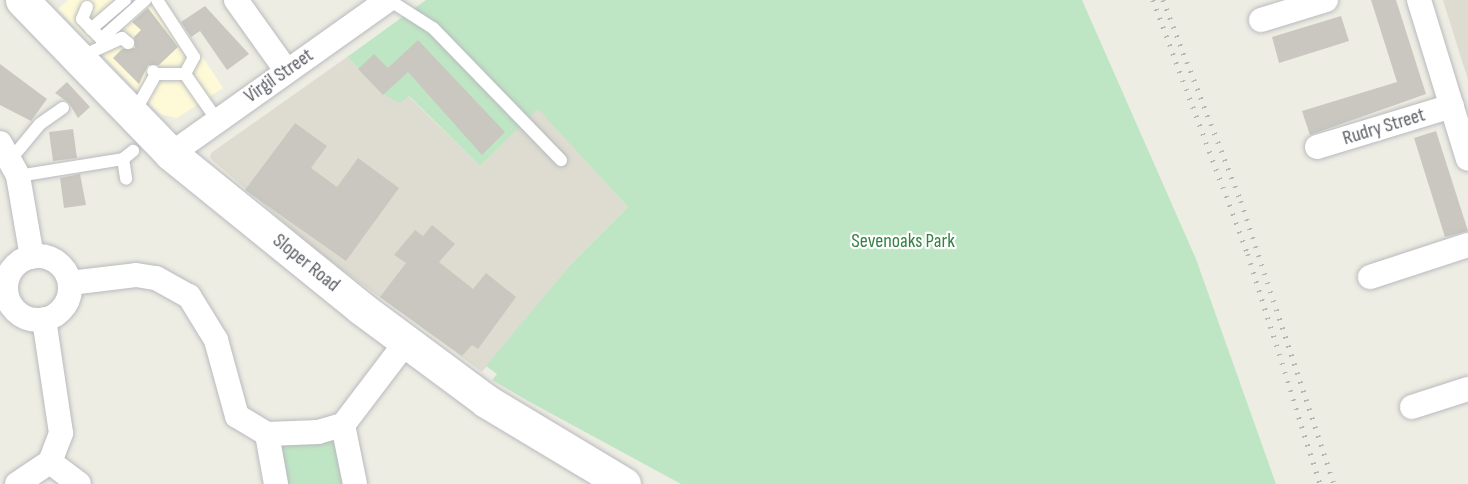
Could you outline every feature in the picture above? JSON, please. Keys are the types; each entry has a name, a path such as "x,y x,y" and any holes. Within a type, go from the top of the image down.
{"street":[{"name":"Sloper Road","path":"22,0 94,48 133,116 171,154 405,342 486,401 624,484"},
{"path":"236,0 286,70"},
{"name":"Virgil Street","path":"171,154 286,70 389,0"},
{"path":"1261,20 1326,0"},
{"path":"1419,0 1468,159"},
{"name":"Rudry Street","path":"1317,147 1452,106"},
{"path":"10,160 32,257"},
{"path":"1370,277 1468,245"},
{"path":"32,257 58,263 70,283 64,306 44,319 22,315 3,292 11,270 32,257"},
{"path":"70,283 136,275 156,278 189,296 216,340 237,416 267,434 293,435 343,425 405,342"},
{"path":"17,484 50,462 59,441 62,413 44,319"},
{"path":"1412,407 1468,389"},
{"path":"343,425 355,484"},
{"path":"267,434 276,484"},
{"path":"50,462 79,484"}],"lane":[{"path":"91,29 124,0"},
{"path":"94,48 145,0"},
{"path":"158,0 194,57 185,74"},
{"path":"389,0 433,28 561,160"},
{"path":"87,7 82,19 91,29 94,48"},
{"path":"94,48 122,38 128,44"},
{"path":"133,116 155,72 185,74"},
{"path":"185,74 217,120"},
{"path":"10,160 40,124 63,108"},
{"path":"10,160 123,159 133,151"},
{"path":"123,159 126,179"}],"shaded area":[{"path":"68,0 165,0 223,88 177,118 160,114 58,9"},
{"path":"1443,0 1468,0 1468,79 1463,64"},
{"path":"347,57 386,96 408,96 480,166 538,108 628,207 570,265 482,372 318,252 210,158 211,153"}],"green space":[{"name":"Sevenoaks Park","path":"426,0 1082,0 1196,259 1276,484 681,484 528,401 492,380 497,374 486,366 570,265 628,207 538,109 480,166 409,96 400,103 386,96 347,57"},
{"path":"343,425 355,484 276,484 267,434"}],"building":[{"path":"1371,0 1396,0 1426,94 1310,135 1302,111 1397,82"},
{"path":"205,6 249,54 227,70 200,31 191,37 181,22"},
{"path":"148,8 178,47 159,65 148,65 139,84 113,58 122,49 135,48 134,37 141,30 132,22"},
{"path":"1341,16 1349,41 1279,63 1272,37"},
{"path":"418,40 505,132 482,155 408,72 383,95 358,69 374,54 388,68"},
{"path":"0,64 47,99 31,121 0,105"},
{"path":"67,82 90,107 78,118 69,103 55,93"},
{"path":"295,123 327,146 311,168 337,187 358,158 399,188 346,261 245,190"},
{"path":"73,129 77,158 53,161 49,132"},
{"path":"1436,131 1468,231 1445,237 1414,138"},
{"path":"80,174 86,205 64,208 60,178"},
{"path":"432,225 455,244 439,262 473,289 486,273 516,297 478,349 472,345 462,356 380,297 406,263 394,255 415,230 423,236"}],"railway":[{"path":"1153,0 1248,254 1320,484"},
{"path":"1163,0 1241,201 1334,484"}]}
